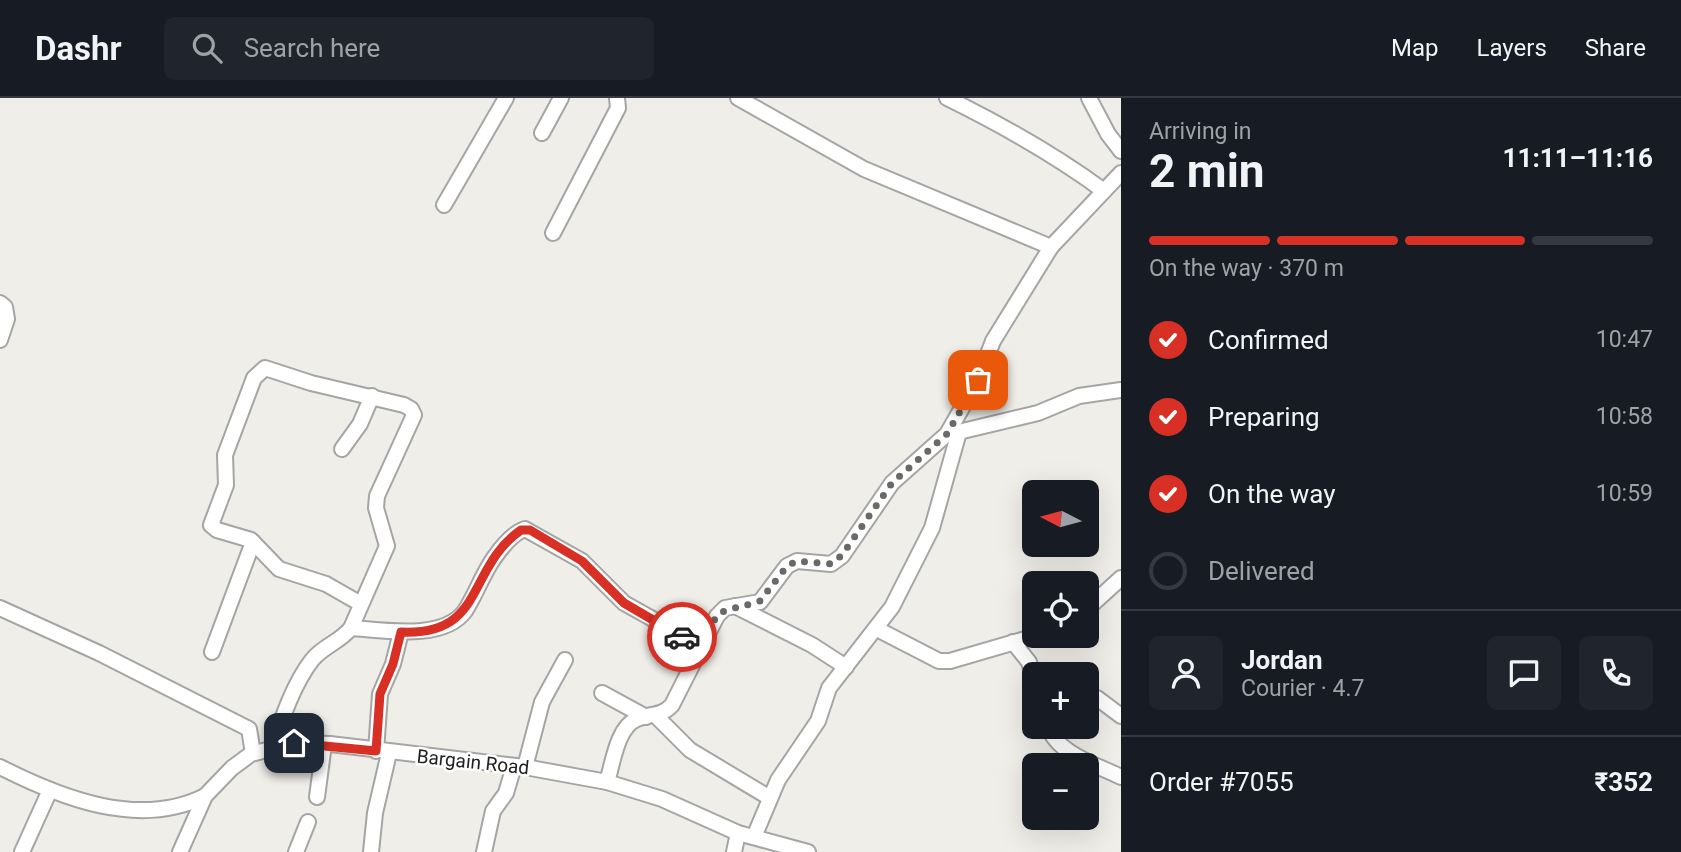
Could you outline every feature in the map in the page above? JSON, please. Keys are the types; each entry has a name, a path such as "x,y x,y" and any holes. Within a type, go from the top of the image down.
{"street":[{"path":"444,205 506,98"},
{"path":"542,133 561,98"},
{"path":"553,233 618,108 617,98"},
{"path":"738,98 864,169 1051,247"},
{"path":"947,98 999,124 1070,166 1104,191"},
{"path":"1089,98 1108,134 1121,150"},
{"path":"754,837 789,762 818,721 829,688 877,629 932,527 953,433 993,341 1051,247 1121,173"},
{"path":"0,303 5,307 7,319 0,340"},
{"path":"273,746 304,671 322,650 344,637 351,628 387,546 376,508 377,496 414,415 411,409 404,405 311,383 265,368 259,371 225,455 226,485 211,525 217,530 242,535 253,542 279,569 326,584 361,604"},
{"path":"607,782 625,729 635,720 651,716 672,705 717,616 735,606 760,601 787,566 797,561 831,564 842,555 892,483 953,433 1038,413 1079,396 1121,390"},
{"path":"342,449 360,424 372,396"},
{"path":"351,628 401,632 444,625 459,617 497,554 517,533 525,529 582,561 624,603 701,646"},
{"path":"212,652 253,542"},
{"path":"1099,597 1121,578"},
{"path":"735,606 812,645 846,667"},
{"path":"0,608 99,653 249,729 253,753"},
{"path":"877,629 939,661 950,661 1022,640"},
{"path":"371,852 383,752 380,694 393,664 401,632"},
{"path":"1013,642 1029,662"},
{"path":"484,852 493,811 519,767 542,702 565,660"},
{"path":"602,693 651,716 696,755 770,798"},
{"path":"1099,700 1121,716"},
{"path":"1054,739 1065,748 1121,777"},
{"path":"317,797 324,744"},
{"name":"Bargain Road","path":"180,852 205,796 232,768 253,753 273,746 324,744 519,767 607,782 662,799 738,833 808,852"},
{"path":"0,767 50,790 96,804 142,811 191,803 205,796"},
{"path":"22,852 50,790"},
{"path":"296,852 308,822"},
{"path":"734,852 738,833"}],"way so far":[{"path":"682,637 701,646 717,616 725,608 747,606 760,601 769,593 779,574 787,566 797,561 831,564 842,555 892,483 947,434 978,380"}],"route":[{"path":"294,743 330,744 376,751 380,694 393,664 401,632 418,631 454,622 469,603 482,574 521,530 530,530 582,561 624,603 682,637"}]}
